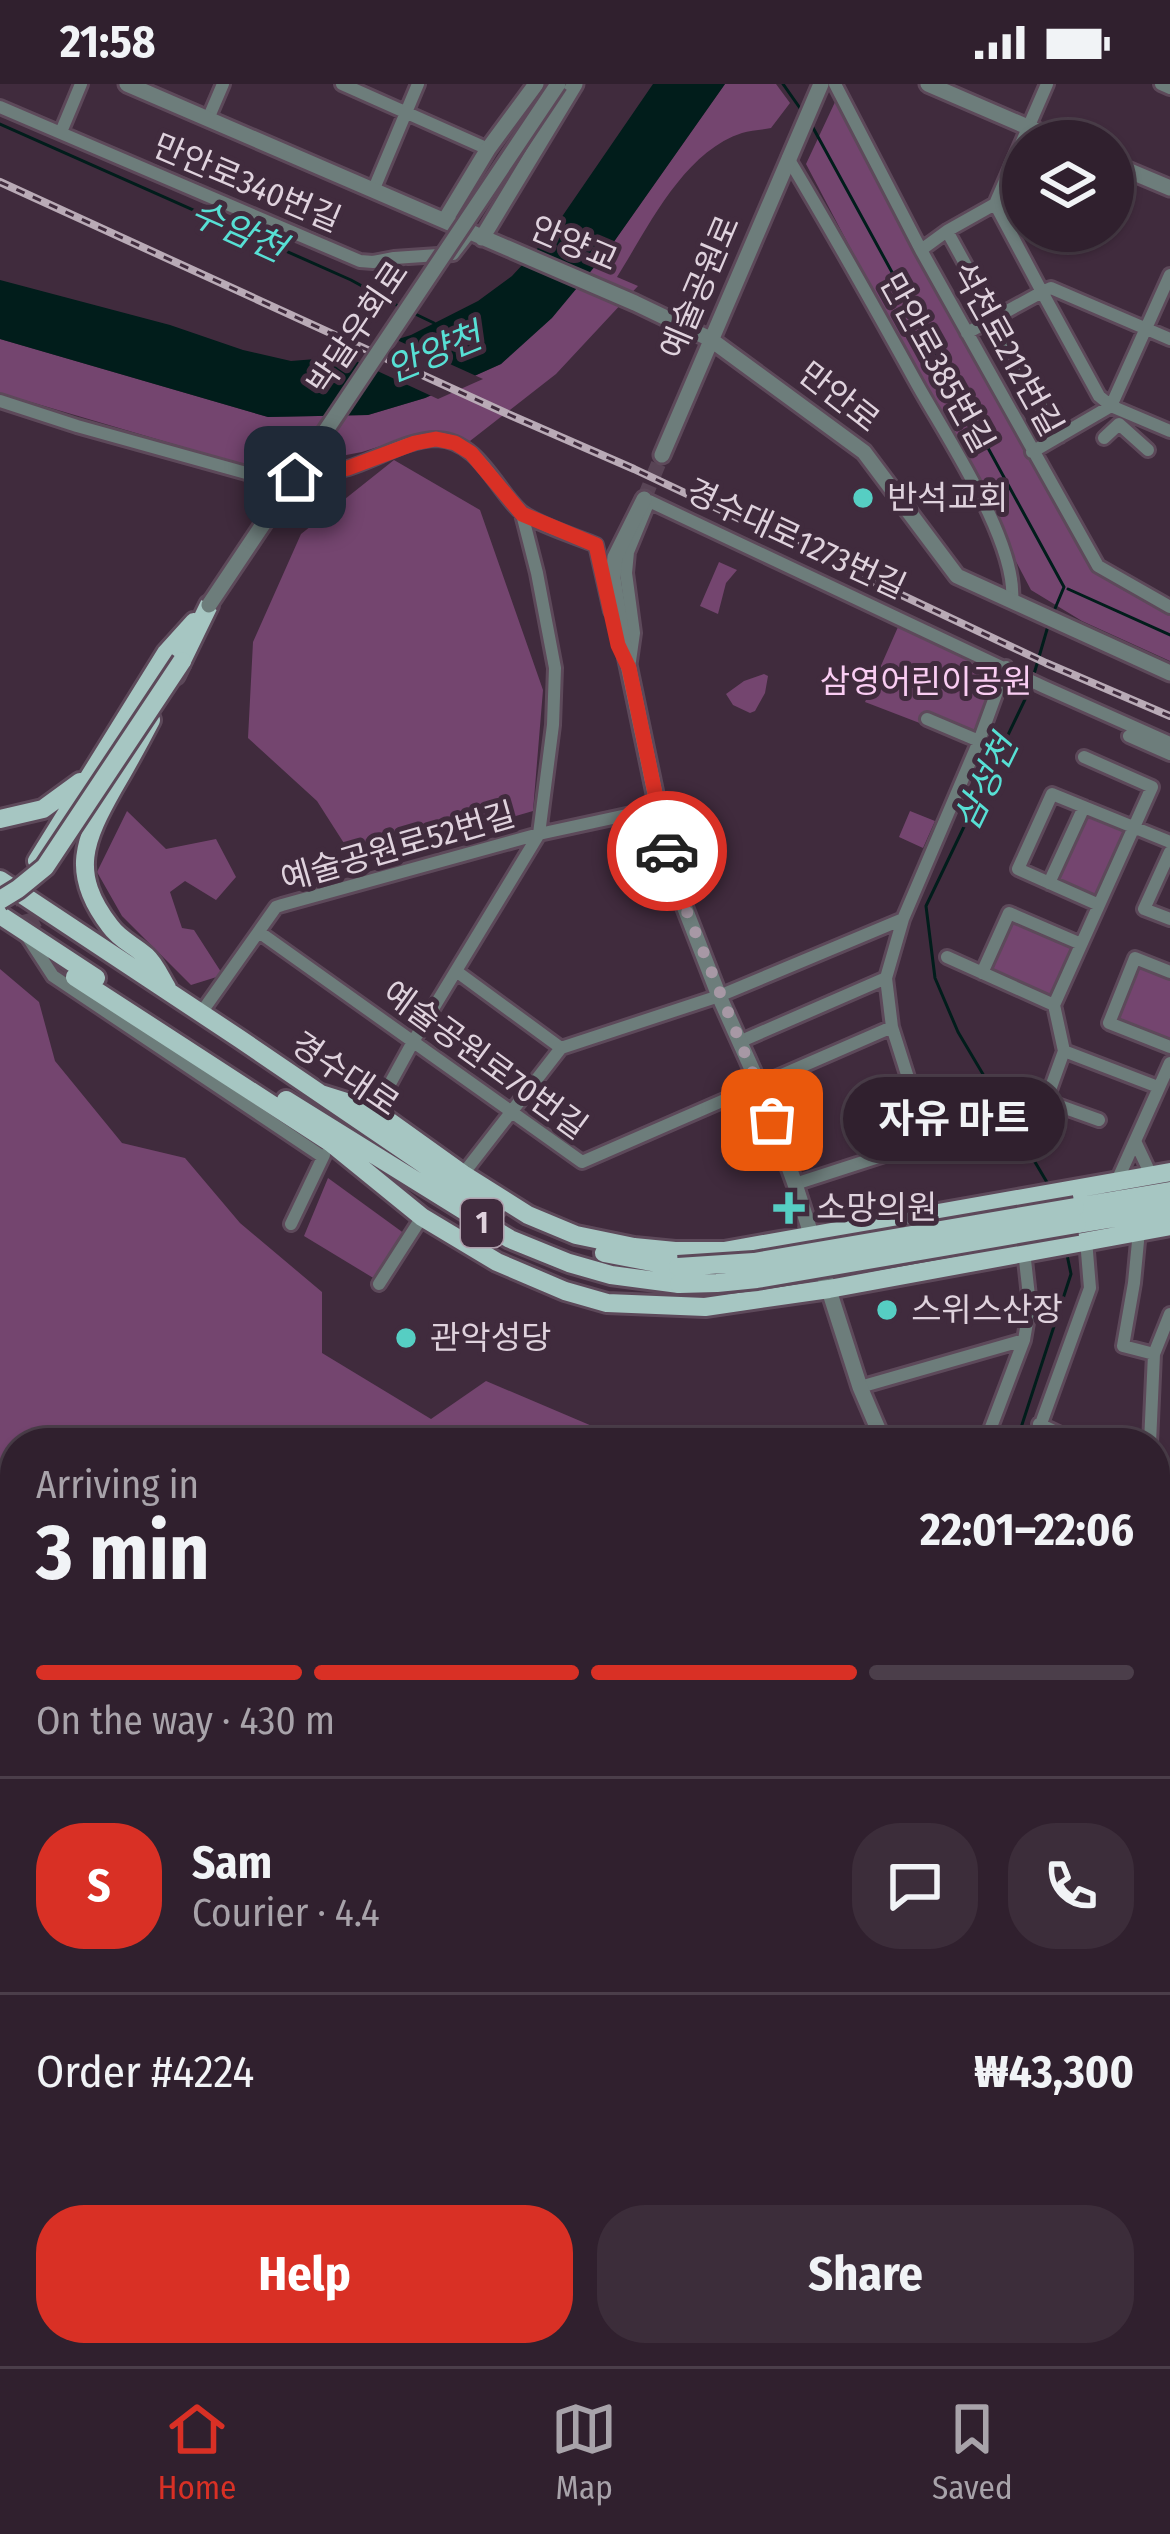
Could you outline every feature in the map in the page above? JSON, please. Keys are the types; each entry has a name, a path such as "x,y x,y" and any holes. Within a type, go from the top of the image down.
{"main road":[{"path":"170,992 149,959 118,937 92,899 85,876 86,843 209,605"},
{"path":"37,861 166,653 209,605"},
{"path":"0,900 45,867 182,661"},
{"path":"0,819 60,799 80,783 102,754"},
{"name":"경수대로","path":"0,880 453,1184 522,1223 580,1247 678,1275"},
{"name":"경수대로","path":"0,915 510,1239 611,1274 678,1275"},
{"path":"75,977 422,1217 497,1262 565,1292 608,1303 705,1307 830,1289 1030,1250 1080,1228 1139,1231 1170,1226"},
{"path":"321,1094 375,1111 528,1215 612,1244 675,1251 724,1251 1161,1173"},
{"path":"305,1112 326,1147"},
{"name":"1","path":"1080,1228 1170,1191"},
{"name":"1","path":"678,1275 754,1262 1080,1228 1170,1209"}],"street":[{"path":"61,132 82,84"},
{"path":"127,84 481,237 575,84"},
{"path":"208,119 223,84"},
{"path":"342,84 488,149"},
{"path":"374,191 418,84"},
{"path":"445,220 488,149 536,84"},
{"name":"박달우회로","path":"209,605 558,84"},
{"name":"예술공원로","path":"662,455 821,84"},
{"name":"석천로212번길","path":"835,84 921,250 1097,566 1169,606"},
{"path":"928,84 1012,120"},
{"path":"1031,120 1046,84"},
{"path":"1161,84 1170,88"},
{"name":"만안로340번길","path":"0,107 360,261 453,254 481,237"},
{"name":"만안로385번길","path":"791,151 993,522 1012,577 1012,602"},
{"path":"1134,173 1170,188"},
{"path":"921,250 995,204 1002,188"},
{"path":"995,204 1099,396 1111,406 1170,431"},
{"path":"946,231 1060,436"},
{"name":"안양교","path":"481,237 635,303"},
{"path":"1032,452 1111,406 1170,275"},
{"path":"967,333 1051,288 1170,339"},
{"name":"만안로","path":"635,303 710,339 864,452 957,576 1170,673"},
{"path":"0,400 264,478 348,468 436,439 471,453 522,514 555,668 539,834"},
{"path":"1104,438 1119,424 1148,450"},
{"path":"644,499 615,557 614,578 672,875 759,1085 878,1428"},
{"name":"경수대로1273번길","path":"629,668 634,633 628,552 650,501 1008,668"},
{"path":"522,514 596,545 618,645 629,668"},
{"path":"795,1184 928,1142 892,1027 886,978 903,919 1008,668 1170,743"},
{"path":"927,719 979,741"},
{"path":"1129,736 1170,754"},
{"path":"1084,757 1152,787 1054,1005 1064,1052 1046,1100 1099,1120"},
{"path":"1099,905 1018,869 1052,794 1170,842"},
{"path":"1048,883 1084,807"},
{"name":"예술공원로52번길","path":"201,1013 282,904 539,834 659,808"},
{"name":"경수대로","path":"375,1111 539,834"},
{"path":"1170,852 1144,909 1170,918"},
{"path":"982,974 1009,913 1081,944"},
{"path":"463,1174 561,1048 719,996 903,919"},
{"path":"23,930 53,976 326,1147 291,1224"},
{"name":"예술공원로70번길","path":"259,932 582,1162 759,1085"},
{"path":"947,957 1054,1005"},
{"path":"1170,972 1135,958 1109,1023 1170,1047"},
{"path":"456,971 561,1048"},
{"path":"740,1042 886,978"},
{"path":"759,1085 892,1027"},
{"path":"1064,1052 1158,1087"},
{"path":"1117,1180 1170,1063"},
{"path":"1135,1141 1161,1173"},
{"path":"379,1283 422,1217"},
{"path":"1038,1428 1090,1288 1080,1228"},
{"path":"1139,1231 1123,1346 1154,1354"},
{"path":"991,1428 1024,1340 1030,1250"},
{"path":"1151,1428 1154,1354 1170,1314"},
{"path":"860,1387 1024,1340"},
{"path":"1039,1424 1047,1428"}],"green space":[{"path":"725,84 776,84 790,103 771,128 745,132 721,143 685,174 617,277 638,286 556,374 470,441 445,434 409,437 362,452 288,466 238,463 0,393 0,339 268,417 368,415 425,398 501,364 606,253"},
{"path":"835,102 1093,571 1170,612 1170,661 1082,621 1031,590 806,164"},
{"path":"394,460 480,510 543,690 533,811 356,862 317,801 248,738 253,642 301,534"},
{"path":"719,562 737,570 726,583 718,614 700,606"},
{"name":"삼영어린이공원","path":"898,627 1000,669 969,742 865,702"},
{"path":"768,676 765,693 755,711 733,705 726,694"},
{"path":"1084,807 1134,827 1099,905 1049,883"},
{"path":"127,811 166,849 216,839 236,877 216,900 185,881 170,892 182,928 194,930 223,975 191,985 122,916 97,872"},
{"path":"910,811 935,821 923,848 899,837"},
{"path":"1009,913 1081,944 1054,1005 982,973"},
{"path":"1135,958 1170,972 1170,1047 1109,1023"},
{"path":"0,969 39,1002 55,1061 122,1143 185,1158 240,1223 322,1292 322,1353 431,1419 486,1381 597,1428 0,1428"},
{"path":"328,1178 405,1234 375,1279 304,1236"}],"water":[{"name":"안양천","path":"653,84 725,84 606,253 552,318 501,364 425,398 368,415 268,417 0,339 0,280 291,361 341,357 411,335 478,301 512,276 548,237"}],"pier":[{"path":"388,336 483,379 438,399 334,351"}],"waterway":[{"name":"삼성천","path":"783,84 802,111"},
{"name":"수암천","path":"0,124 351,280 402,308"},
{"name":"삼성천","path":"811,124 1064,587 1054,611"},
{"name":"수암천","path":"411,312 434,323"},
{"path":"1068,589 1170,635"},
{"name":"삼성천","path":"1034,674 1048,626"},
{"name":"삼성천","path":"1030,689 926,906 935,978 958,1032 1048,1184"},
{"name":"삼성천","path":"1021,1428 1071,1274 1066,1250"}],"tunnel":[{"path":"644,499 662,455"},
{"path":"24,887 32,926 75,977"}],"railway":[{"path":"0,182 1170,716"}],"way so far":[{"path":"667,851 719,996 772,1120"}],"place":[{"name":"반석교회","path":"863,498"},
{"name":"자유 마트","path":"772,1120"},
{"name":"소망의원","path":"789,1208"},
{"name":"스위스산장","path":"887,1310"},
{"name":"관악성당","path":"406,1338"}],"route":[{"path":"295,477 348,468 415,443 436,439 455,443 471,453 522,514 596,545 618,645 629,668 667,851"}]}
